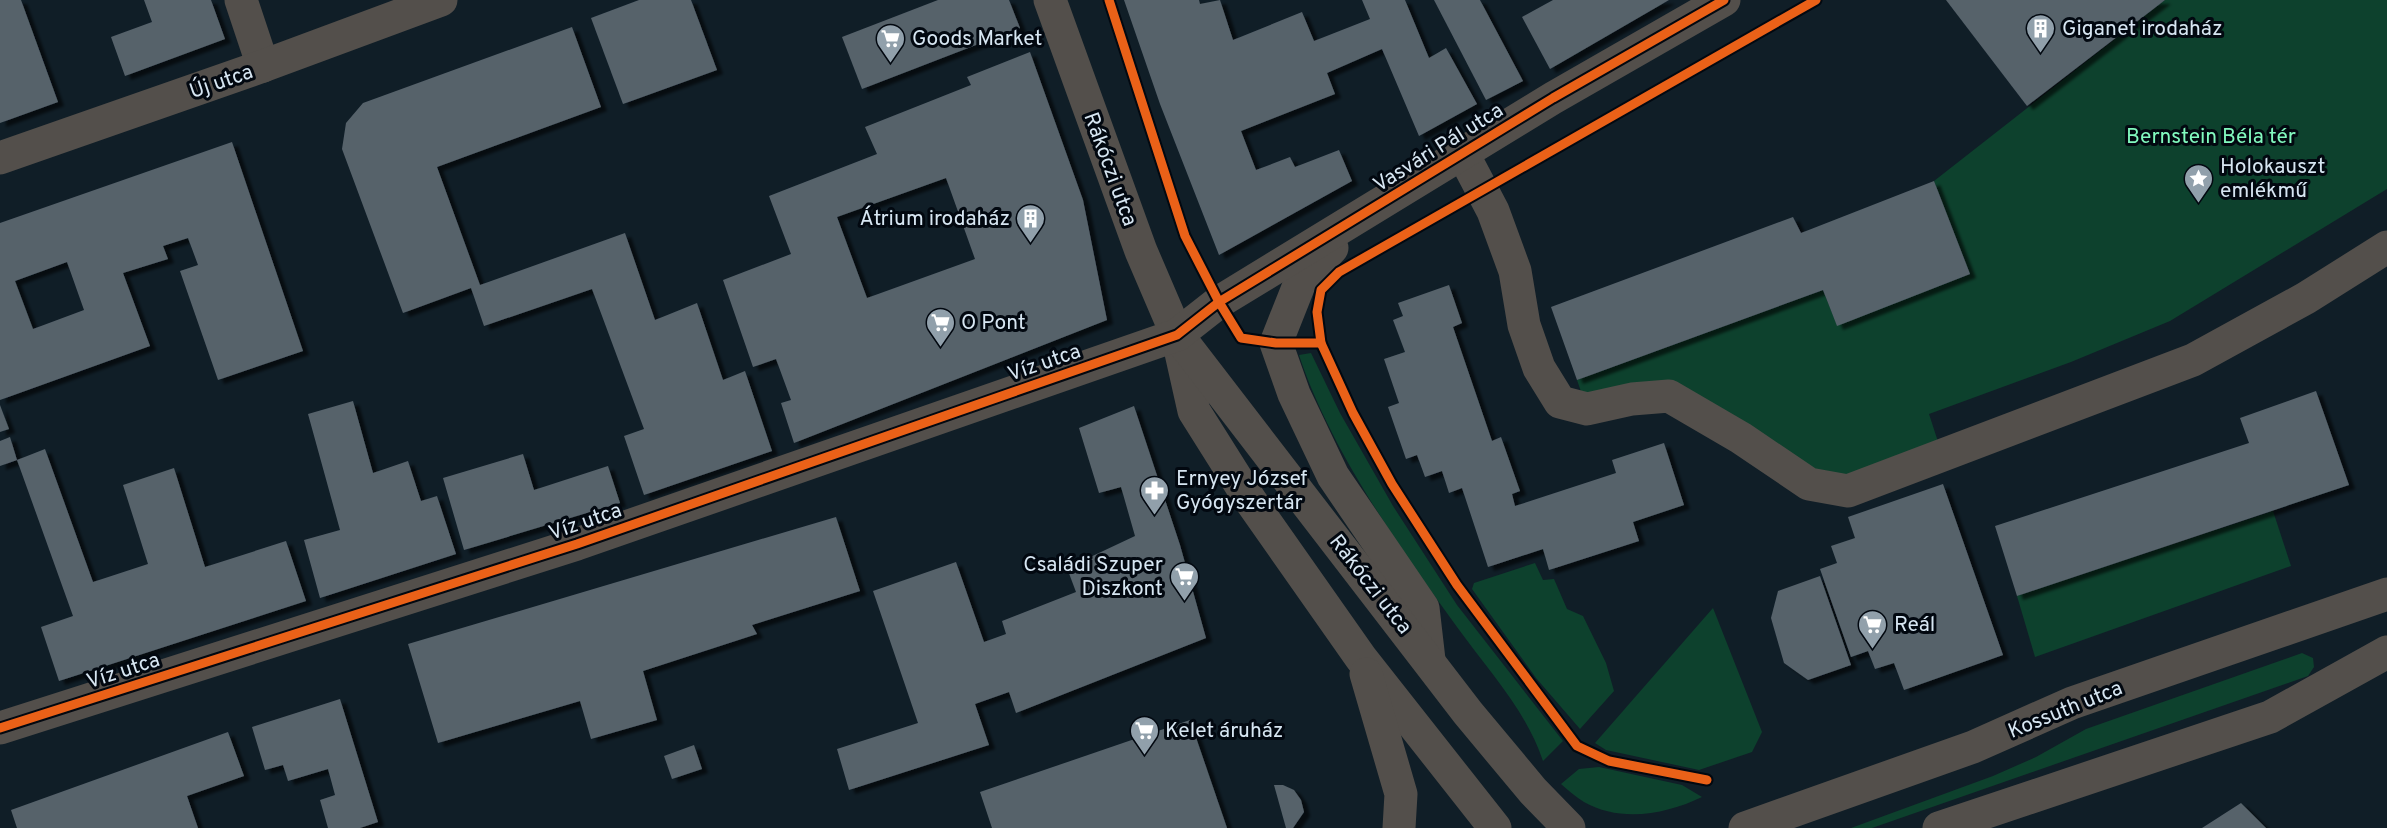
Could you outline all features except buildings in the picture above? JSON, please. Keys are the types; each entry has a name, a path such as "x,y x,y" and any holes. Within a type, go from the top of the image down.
{"street":[{"path":"241,0 263,66"},
{"name":"Új utca","path":"0,158 263,66 441,0"},
{"name":"Rákóczi utca","path":"1050,0 1141,251 1177,335 1194,411 1250,500 1361,658 1495,828"},
{"name":"Vasvári Pál utca","path":"1177,335 1219,302 1553,98 1724,0"},
{"path":"1463,154 1500,229 1515,271 1524,325 1539,368 1560,402 1587,409 1632,399 1669,396 1741,438 1809,484 1848,491 1943,457 2193,360 2306,298 2387,247"},
{"path":"1382,203 1328,250 1301,280 1276,343 1294,394 1334,477 1423,608 1429,660"},
{"name":"Rákóczi utca","path":"1177,335 1468,713 1526,783 1569,828"},
{"name":"Víz utca","path":"0,728 577,544 1177,335"},
{"name":"Kossuth utca","path":"1744,828 1973,747 2073,703 2387,594"},
{"path":"1939,828 2270,717 2387,652"},
{"path":"1361,658 1401,794 1399,828"}],"green space":[{"name":"Bernstein Béla tér","path":"2165,0 2387,0 2387,189 2170,321 2071,362 1929,414 1943,457 1848,491 1669,396 1587,409 1577,380 1823,290 1837,325 1970,274 1934,181"},
{"path":"1311,353 1340,413 1393,506 1457,605 1563,741 1543,761 1536,742 1516,708 1412,565 1347,461 1312,390 1299,355"},
{"path":"2273,511 2291,566 2035,657 2017,596"},
{"path":"1535,563 1543,580 1554,579 1567,609 1583,616 1606,663 1614,691 1580,729 1536,678 1472,589 1474,583"},
{"path":"1713,608 1762,732 1752,752 1699,770 1606,750 1595,743"},
{"path":"2302,653 2313,658 2314,667 2308,676 1872,828 1851,828 1993,776 2036,757 2086,729"},
{"path":"1599,767 1682,785 1702,797 1659,812 1628,814 1598,809 1581,800 1561,784 1579,769"}],"cycle path":[{"path":"1109,0 1185,236 1219,302 1241,338 1276,343 1321,343"},
{"path":"0,728 577,544 1177,335 1219,302 1553,98 1724,0"},
{"path":"1707,780 1609,761 1577,746 1457,585 1392,484 1353,413 1321,343 1317,312 1321,290 1339,272 1816,0"}],"place":[{"name":"Giganet irodaház","path":"2041,54"},
{"name":"Goods Market","path":"891,64"},
{"name":"Holokauszt emlékmű","path":"2199,204"},
{"name":"Átrium irodaház","path":"1031,244"},
{"name":"O Pont","path":"940,348"},
{"name":"Ernyey József Gyógyszertár","path":"1155,516"},
{"name":"Családi Szuper Diszkont","path":"1184,602"},
{"name":"Reál","path":"1873,650"},
{"name":"Kelet áruház","path":"1144,756"}]}
